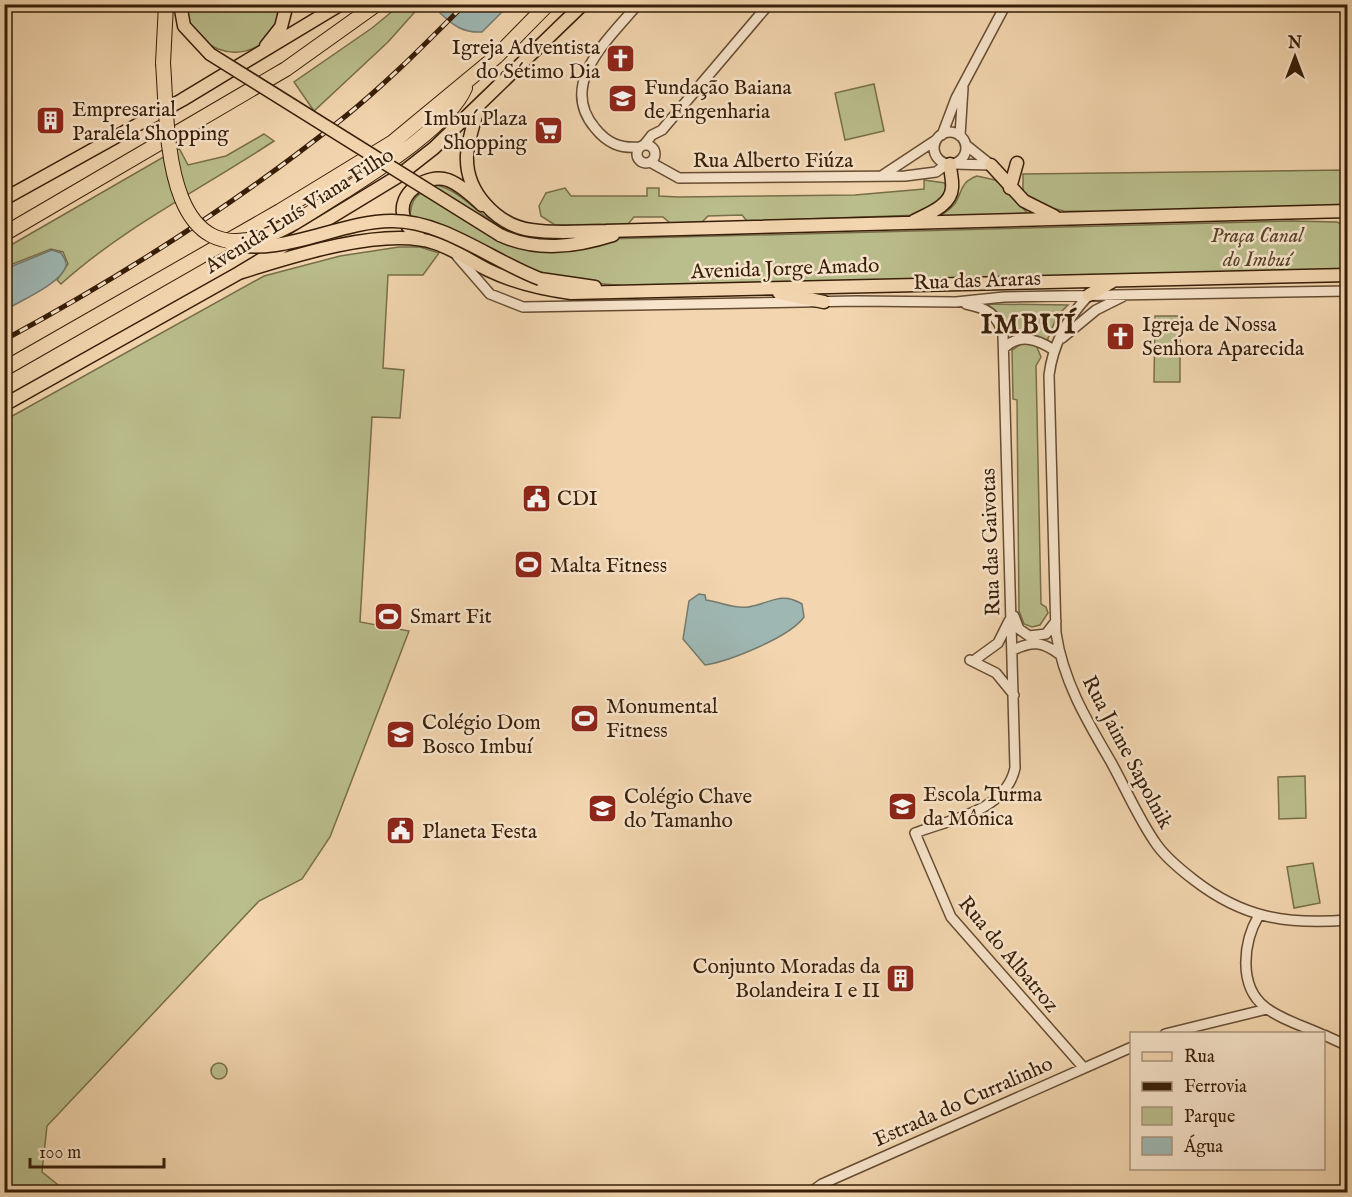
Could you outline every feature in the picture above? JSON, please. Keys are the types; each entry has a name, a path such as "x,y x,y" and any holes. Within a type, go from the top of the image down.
{"highway":[{"path":"166,4 163,63 172,170 189,214 204,231 222,241 267,235 345,191 396,155 446,115 462,96 469,81"},
{"path":"4,234 286,69 377,4"},
{"name":"Avenida Luís Viana Filho","path":"4,369 360,164 393,142 498,56 548,4"}],"main road":[{"path":"180,4 184,26 210,54 500,235 522,243 556,246 585,243 628,230"},
{"path":"255,58 277,33 287,4"},
{"path":"4,199 255,58 341,4"},
{"name":"Avenida Luís Viana Filho","path":"4,405 239,273 397,177 434,148 582,4"},
{"path":"479,105 467,157 476,189 489,211"},
{"path":"1010,188 1017,163"},
{"path":"910,222 937,209 948,199 952,190 950,164"},
{"path":"991,165 1010,188 1031,207 1060,218"},
{"name":"Avenida Jorge Amado","path":"1344,274 571,293 546,290 508,279 451,250 421,239 409,228 403,212 406,196 424,182 440,179 449,181 489,211 513,225 530,230 628,230 1347,211"},
{"path":"1333,211 1347,219"},
{"path":"222,241 235,245 260,246 360,224 410,222 443,232 500,263 540,279 636,292"},
{"name":"Avenida Jorge Amado","path":"239,273 295,255 345,244 421,239"},
{"path":"1089,295 1116,279"},
{"path":"758,289 824,302"}],"street":[{"name":"Rua Alberto Fiúza","path":"638,4 592,60 584,76 582,104 588,120 605,138 618,146 642,146 666,171 679,178 881,177 927,174 950,164 991,165"},
{"path":"662,129 653,155 639,160 637,152 652,135 662,129 769,4"},
{"path":"963,88 962,159 950,164 940,160 935,153 939,137 951,108 1006,4"},
{"path":"939,137 951,132 991,165"},
{"name":"Rua Alberto Fiúza","path":"881,177 939,137"},
{"name":"Rua das Araras","path":"451,250 490,294 523,307 956,302 1004,297 1347,291"},
{"name":"Rua Jaime Sapolnik","path":"1089,295 1070,318 1055,347 1049,375 1056,633 1059,654 1079,708 1158,846 1178,867 1211,893 1259,915 1292,922 1347,920"},
{"path":"1004,348 1013,341 1024,339 1055,347 1089,315 1128,295"},
{"name":"Rua das Gaivotas","path":"956,302 983,307 992,314 1000,326 1004,348 1015,768 1010,786 994,802"},
{"path":"1010,605 1019,629 1029,636 1046,634 1056,621"},
{"path":"1010,616 998,643 973,659 996,673 1014,696"},
{"path":"1043,644 1056,633"},
{"path":"1013,650 1033,642 1043,644 1059,654"},
{"name":"Rua do Albatroz","path":"994,802 915,833 951,917 1083,1067"},
{"path":"1259,915 1248,945 1246,969 1252,990 1267,1009 1318,1032"},
{"path":"1173,1032 1267,1009"},
{"path":"1325,1035 1347,1046"},
{"name":"Estrada do Curralinho","path":"811,1192 822,1184 1130,1047"}],"green space":[{"path":"184,5 284,5 279,22 270,36 259,45 246,51 232,52 217,49 204,40 190,25"},
{"path":"400,5 421,5 388,42 314,111 294,82 372,28"},
{"path":"874,84 884,131 845,140 835,93"},
{"path":"264,134 274,141 137,226 85,263 61,284 57,280 68,264 63,252 51,249 5,267 4,249 179,148 188,165 226,156"},
{"path":"1347,170 1347,208 1198,214 1064,211 1035,204 1023,194 1023,174"},
{"path":"977,176 995,180 1029,215 936,218 952,207 965,183"},
{"path":"924,180 945,183 948,196 920,215 747,221 742,215 708,216 702,222 670,223 663,217 634,217 628,224 555,225 541,216 539,206 546,193 565,188 571,196 647,196 647,188 659,188 659,196 678,197 855,195 924,189"},
{"name":"Praça Canal do Imbuí","path":"437,185 462,198 491,221 507,230 532,237 567,240 1292,221 1337,222 1347,227 1347,269 628,286 579,282 523,269 410,219 410,212 416,197"},
{"path":"399,247 420,247 439,253 423,275 388,275 383,368 404,370 400,418 372,417 360,622 409,631 330,837 302,879 259,901 47,1126 42,1172 67,1192 5,1192 5,420 264,276 340,256"},
{"path":"987,304 1068,305 1057,316 1047,341 1010,333 995,310"},
{"path":"1155,316 1180,316 1180,382 1154,382"},
{"path":"1026,341 1036,345 1041,357 1036,366 1041,604 1046,607 1048,613 1040,625 1032,627 1024,624 1019,611 1017,400 1013,399 1012,350"},
{"path":"1305,776 1306,818 1279,819 1278,777"},
{"path":"1313,863 1320,903 1294,908 1287,867"},
{"path":"216,1063 222,1063 227,1071 225,1077 216,1079 211,1074 211,1068"}],"water":[{"path":"440,4 509,5 482,32 475,32 459,28 450,22 440,13"},
{"path":"52,250 61,253 65,259 66,266 63,273 30,297 5,310 5,269"},
{"path":"699,594 705,595 706,600 742,607 781,598 795,600 802,604 804,617 797,625 759,647 729,659 705,665 683,639 689,601"}],"railway":[{"path":"4,340 135,264 261,180 358,106 465,4"}],"place":[{"name":"Igreja Adventista do Sétimo Dia","path":"621,59"},
{"name":"Fundação Baiana de Engenharia","path":"623,99"},
{"name":"Empresarial Paralela Shopping","path":"51,121"},
{"name":"Imbuí Plaza Shopping","path":"548,130"},
{"name":"Igreja de Nossa Senhora Aparecida","path":"1121,336"},
{"name":"CDI","path":"536,498"},
{"name":"Malta Fitness","path":"529,565"},
{"name":"Smart Fit","path":"389,616"},
{"name":"Monumental Fitness","path":"585,718"},
{"name":"Colégio Dom Bosco Imbuí","path":"401,734"},
{"name":"Escola Turma da Mônica","path":"902,806"},
{"name":"Colégio Chave do Tamanho","path":"603,808"},
{"name":"Planeta Festa","path":"401,831"},
{"name":"Conjunto Moradas da Bolandeira I e II","path":"901,978"}],"district":[{"name":"IMBUÍ","path":"1029,324"}]}
